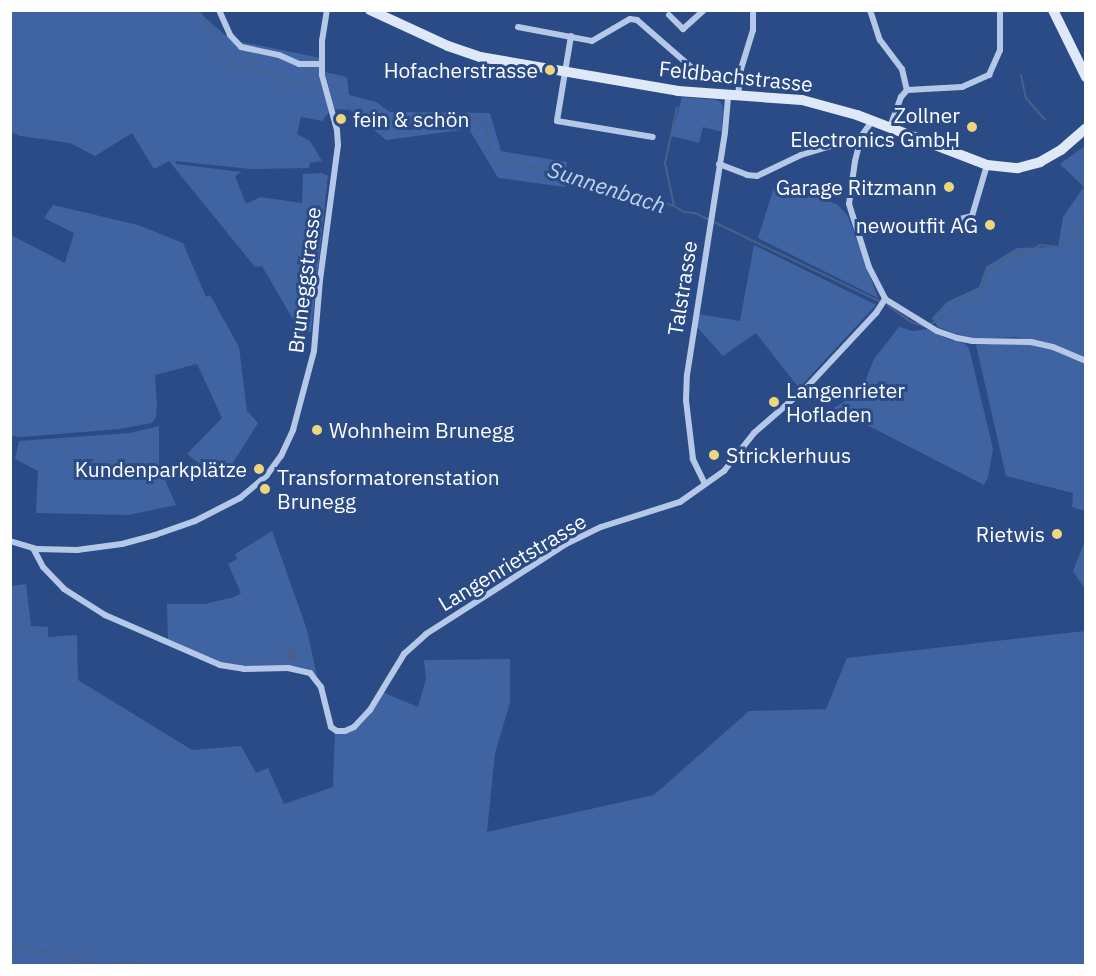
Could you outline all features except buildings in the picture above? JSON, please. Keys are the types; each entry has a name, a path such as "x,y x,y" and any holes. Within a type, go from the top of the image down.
{"main road":[{"name":"Feldbachstrasse","path":"370,10 467,53 508,64 678,91 802,100 890,127 960,157 987,165 1018,168 1040,162 1061,150 1086,128"},
{"path":"1053,10 1086,76"}],"street":[{"path":"219,10 230,35 242,47 279,54 299,64 321,64"},
{"name":"Bruneggstrasse","path":"10,541 33,548 69,550 98,548 142,539 178,527 240,498 267,475 281,456 293,430 314,351 320,280 338,145 338,134 324,87 321,64 327,10"},
{"path":"669,15 683,29 704,10"},
{"name":"Talstrasse","path":"705,484 693,459 686,391 688,355 719,164 733,96 753,30 753,10"},
{"path":"870,10 880,40 902,69 907,90"},
{"path":"890,127 901,97 907,90 956,88 987,77 1000,50 1000,10"},
{"path":"518,27 592,41 630,19 636,20 706,80"},
{"path":"571,36 557,121 653,137"},
{"path":"872,121 861,137 850,181 849,204 869,267 885,299 937,331 973,341 1031,342 1053,347 1086,361"},
{"path":"719,164 747,176 757,176 801,155 861,137"},
{"path":"960,219 972,216 987,165"},
{"name":"Langenrietstrasse","path":"33,548 47,572 64,589 105,615 220,665 244,669 295,669 310,673 318,681 330,724 334,730 348,730 363,718 377,700 404,654 426,634 579,537 610,524 680,502 729,466 754,433 806,388 876,313 885,299"}],"shaded area":[{"path":"10,11 197,11 231,40 321,58 330,111 322,121 301,117 297,134 310,141 322,161 310,163 309,168 251,169 175,161 177,164 241,172 235,176 246,204 260,197 302,203 303,174 322,173 328,176 311,332 298,328 262,266 255,267 169,161 154,169 132,133 95,156 70,143 20,136 11,132"},
{"path":"325,72 347,77 349,95 376,102 390,112 490,113 501,151 567,162 565,187 498,178 469,129 386,140 350,110 334,109"},
{"path":"682,97 718,100 723,106 722,132 703,127 699,143 671,136"},
{"path":"1085,146 1085,358 1052,344 1016,337 970,339 938,327 932,318 947,302 979,287 986,267 1017,248 1058,247 1063,217 1084,187 1060,164"},
{"path":"776,181 838,205 848,216 878,298 758,238"},
{"path":"53,205 138,225 183,243 206,297 210,295 239,347 247,411 258,423 222,480 187,454 222,418 197,364 155,375 157,405 156,417 152,423 119,429 11,436 11,235 65,263 74,233 44,218"},
{"path":"754,245 876,305 799,388 756,333 723,356 697,327 698,314 740,321"},
{"path":"899,327 913,331 928,329 965,344 969,348 993,449 988,477 984,485 834,408 861,391 874,359"},
{"path":"1022,342 1053,349 1085,363 1085,511 1072,507 1073,493 1006,476 976,345"},
{"path":"159,426 159,467 176,505 128,515 36,513 38,471 15,459 19,441 130,433"},
{"path":"272,531 307,630 318,681 301,670 237,669 168,642 167,604 205,604 241,593 228,564 237,559 235,554"},
{"path":"1085,541 1086,589 1073,571"},
{"path":"26,584 31,626 48,627 48,637 77,635 78,680 192,750 241,746 256,773 268,768 284,804 333,787 335,730 348,730 382,692 418,707 426,679 424,660 510,659 510,703 495,753 487,832 654,795 749,711 826,709 847,658 1085,631 1085,965 11,966 11,586"},
{"path":"292,645 295,648 296,659 283,660"}],"waterway":[{"name":"Sunnenbach","path":"199,10 234,67 265,72 277,76 286,84 297,86 314,83"},
{"path":"1021,75 1026,98 1045,120"},
{"name":"Sunnenbach","path":"332,85 347,106 387,126 402,122 413,129 430,116 449,121 481,118 486,124 489,150 492,156 503,162 543,168 556,167 592,183 604,183 617,190 639,194 674,206 684,212 695,213 879,301"},
{"path":"674,206 665,163 677,107"},
{"name":"Sunnenbach","path":"931,324 949,312 957,300 979,299 987,271 998,267 1001,262 1013,254 1024,255 1040,245 1059,247 1086,216"},
{"name":"Sunnenbach","path":"887,305 911,322 927,327"},
{"path":"10,947 40,950 101,966"},
{"path":"105,966 137,962"}],"place":[{"name":"Hofacherstrasse","path":"550,70"},
{"name":"fein & schön","path":"341,119"},
{"name":"Zollner Electronics GmbH","path":"972,127"},
{"name":"Garage Ritzmann","path":"949,187"},
{"name":"newoutfit AG","path":"990,225"},
{"name":"Langenrieter Hofladen","path":"774,402"},
{"name":"Wohnheim Brunegg","path":"317,430"},
{"name":"Stricklerhuus","path":"714,455"},
{"name":"Kundenparkplätze","path":"259,469"},
{"name":"Transformatorenstation Brunegg","path":"265,489"},
{"name":"Rietwis","path":"1057,534"}]}
